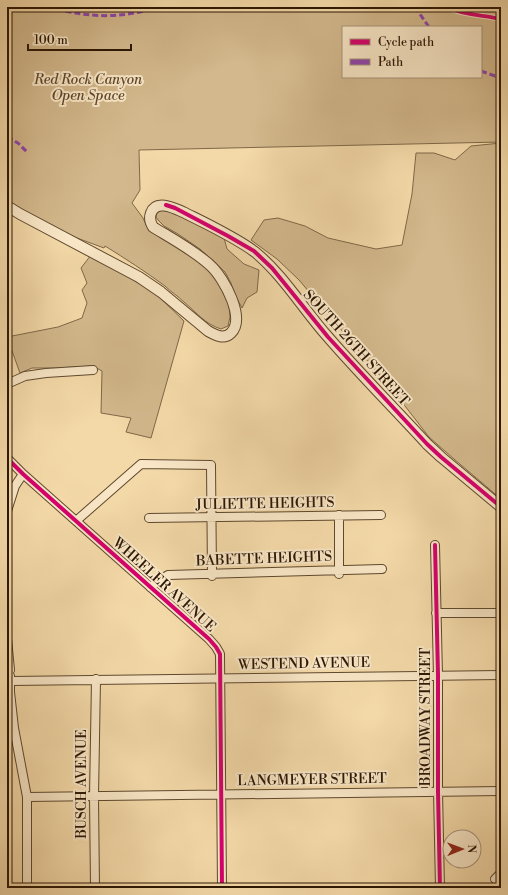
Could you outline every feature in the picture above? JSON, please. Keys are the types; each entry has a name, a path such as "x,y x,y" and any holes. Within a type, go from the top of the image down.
{"street":[{"name":"SOUTH 26TH STREET","path":"7,206 139,277 161,292 208,331 222,337 229,335 234,330 236,321 234,309 225,284 211,266 205,261 153,227 150,221 150,215 152,210 157,206 175,208 247,248 272,268 328,337 427,444 501,507"},
{"path":"7,384 25,376 46,372 93,370"},
{"name":"WHEELER AVENUE","path":"7,458 23,474 209,639 220,654 222,888"},
{"path":"76,521 141,464 210,465 212,574"},
{"path":"7,511 15,486 23,474"},
{"path":"339,515 339,572"},
{"name":"JULIETTE HEIGHTS","path":"149,518 381,515"},
{"name":"BROADWAY STREET","path":"435,546 440,888"},
{"name":"BABETTE HEIGHTS","path":"150,587 168,575 339,572 382,569"},
{"path":"436,613 501,613"},
{"path":"7,639 14,728 27,797 27,888"},
{"name":"WESTEND AVENUE","path":"10,676 96,680 501,675"},
{"name":"BUSCH AVENUE","path":"95,888 94,797 96,680"},
{"name":"LANGMEYER STREET","path":"27,797 501,790"}],"green space":[{"name":"Red Rock Canyon Open Space","path":"7,7 501,7 501,142 139,150 140,190 132,203 143,218 147,227 155,234 205,264 224,291 229,305 230,317 228,326 221,329 215,327 197,314 165,286 105,246 104,248 42,225 7,204"},
{"path":"501,143 501,499 429,437 398,397 299,280 277,259 251,240 264,220 278,218 305,226 328,238 376,249 402,245 412,194 416,153 434,153 455,160 471,146"},
{"path":"160,209 171,211 224,238 227,249 244,264 259,270 257,292 247,298 242,308 225,272 200,249 164,226 156,217"},
{"path":"91,255 155,293 184,321 151,438 126,432 131,418 101,413 102,371 93,366 32,368 20,373 7,337 58,327 82,318 87,303 82,290 87,283 81,268"}],"marked path":[{"path":"48,7 63,11 104,16 131,14 160,7"},
{"path":"415,7 428,26"},
{"path":"482,71 495,76 501,73"},
{"path":"7,137 18,143 27,152"},
{"path":"10,670 10,676"}],"cycle path":[{"path":"446,7 466,13 501,19"},
{"path":"166,205 175,208 254,251 272,268 328,337 427,444 501,507"},
{"path":"7,458 23,474 209,639 220,654 222,888"},
{"path":"435,545 440,888"}]}
